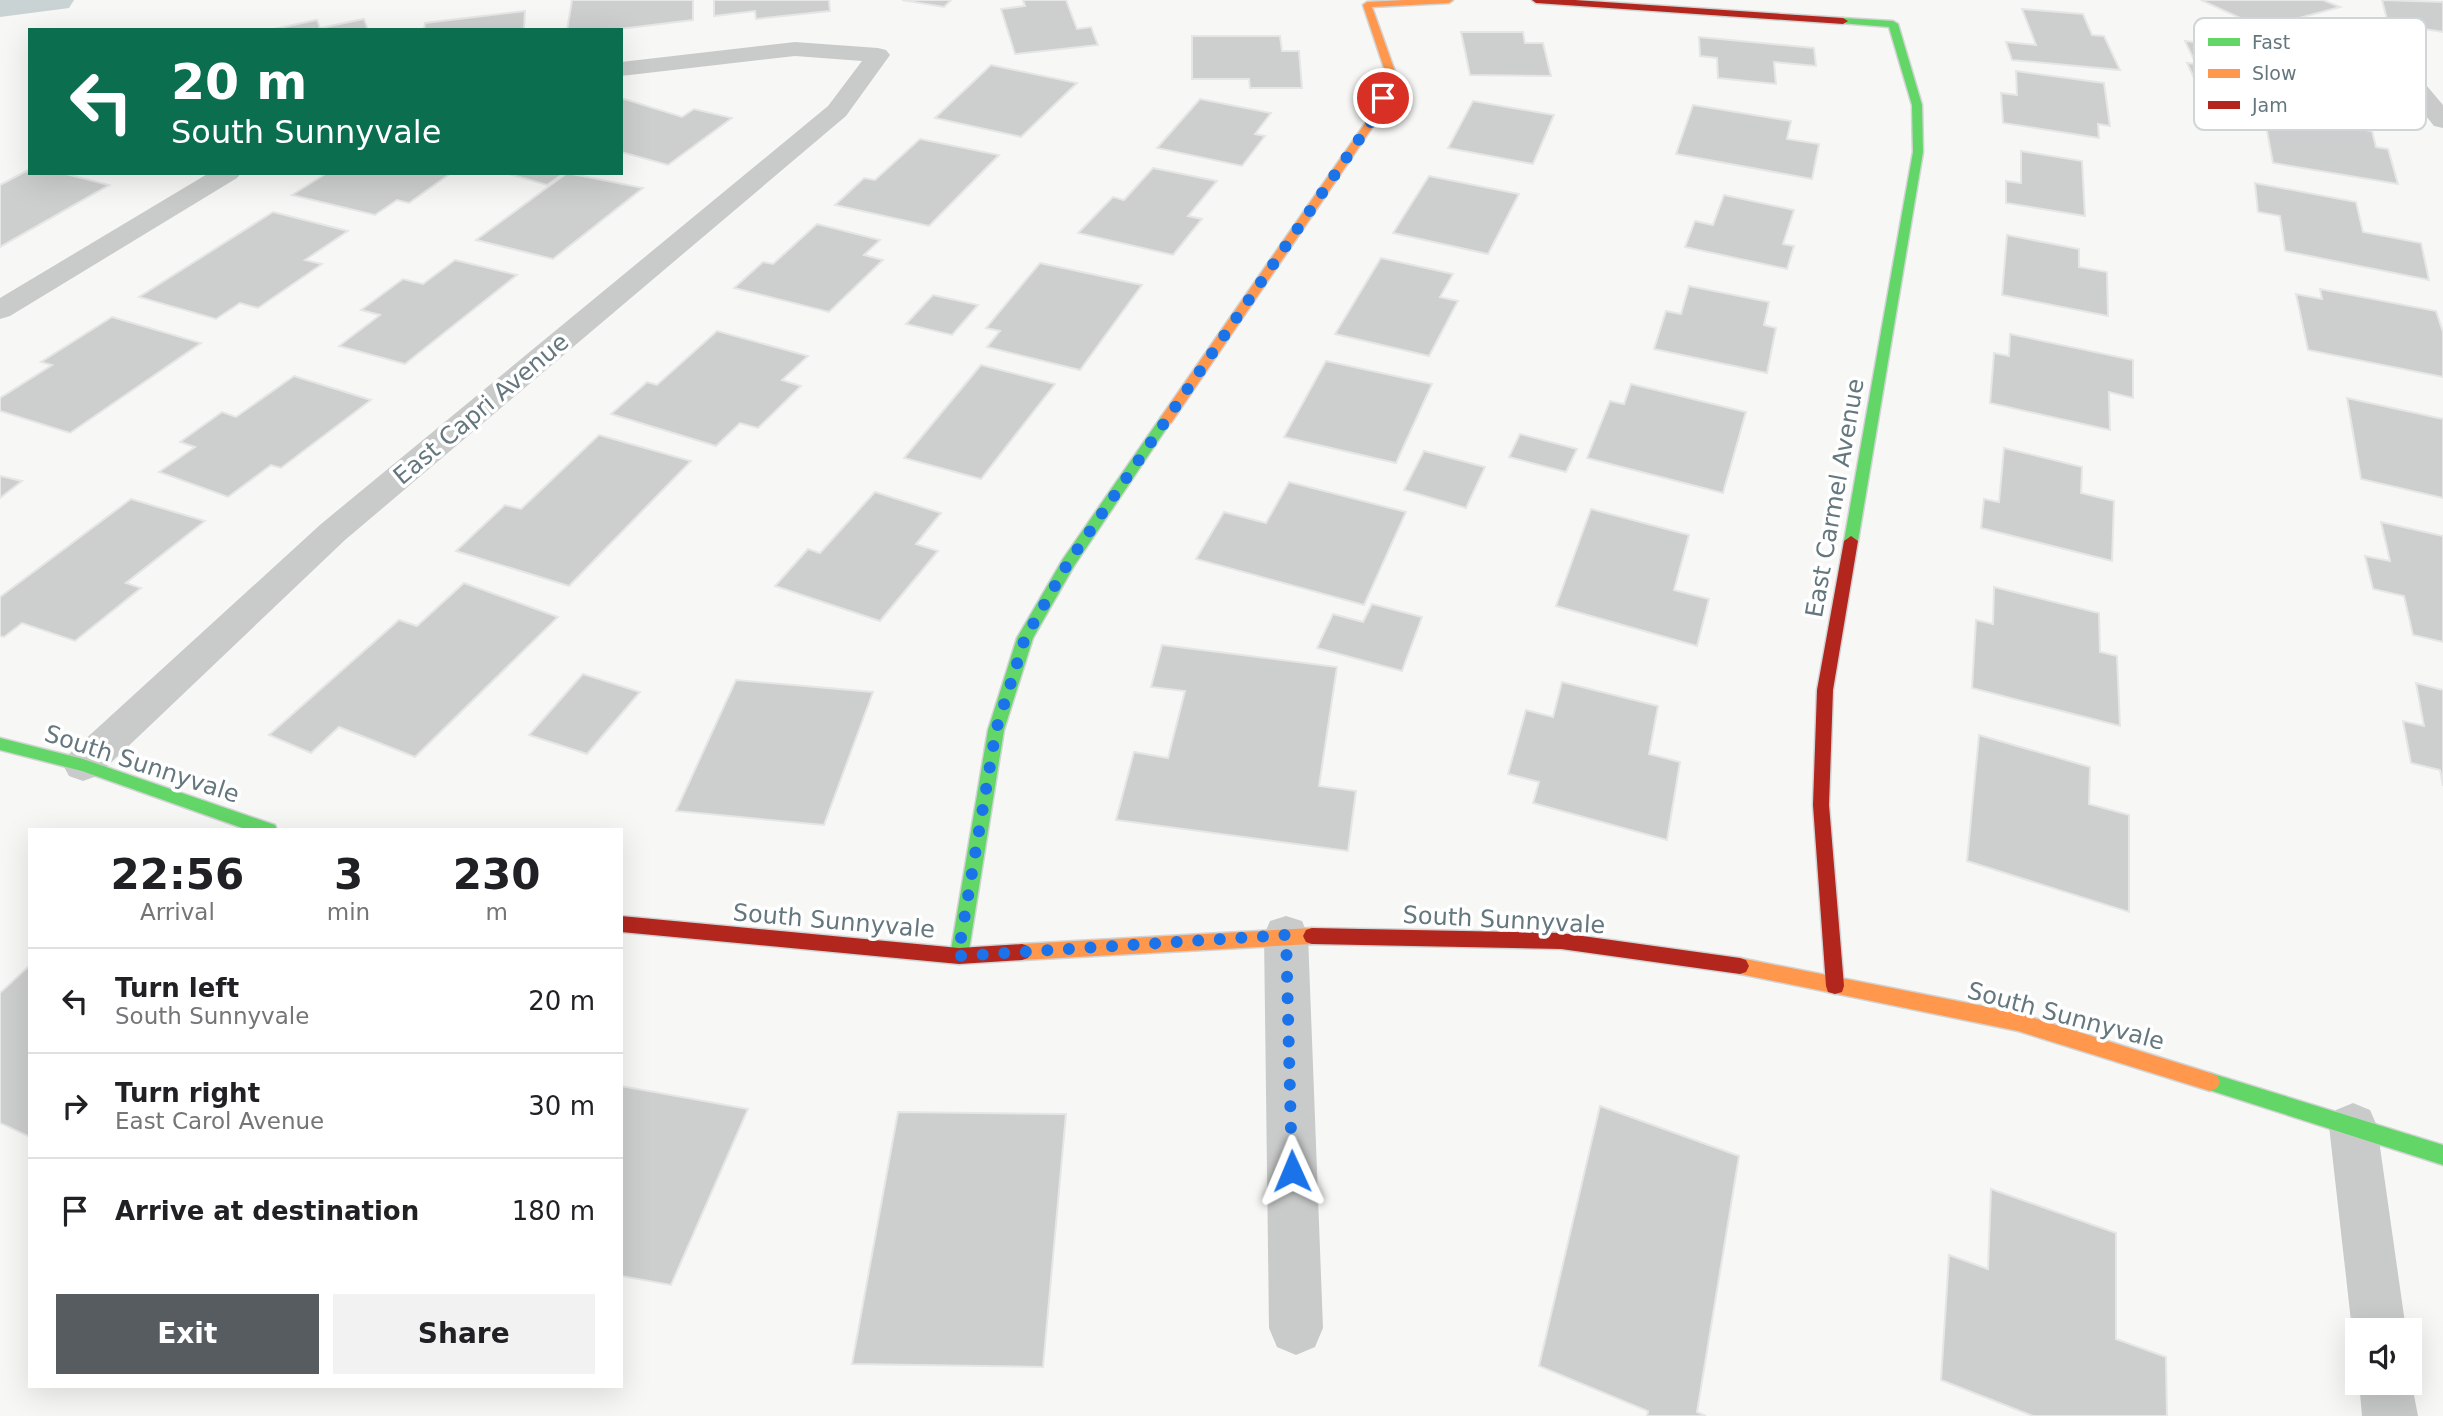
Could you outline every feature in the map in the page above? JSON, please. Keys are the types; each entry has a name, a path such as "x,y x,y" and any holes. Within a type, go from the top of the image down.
{"street":[{"path":"958,956 996,730 1025,638 1068,563 1373,119 1392,77 1367,5 1449,0"},
{"name":"East Carmel Avenue","path":"1536,0 1712,14 1893,24 1917,105 1918,152 1825,690 1821,805 1835,986"},
{"name":"East Capri Avenue","path":"83,765 333,532 837,111 878,55 795,49 623,69"},
{"path":"2426,100 2443,121"},
{"path":"0,310 225,175"},
{"name":"South Sunnyvale","path":"0,744 83,765 263,828"},
{"name":"South Sunnyvale","path":"623,924 958,956 1286,935 1561,941 1712,960 2018,1021 2443,1155"},
{"path":"1286,935 1296,1328"},
{"path":"2353,1126 2377,1318"},
{"path":"2388,1395 2390,1416"}],"building":[{"path":"572,0 693,0 693,20 623,29 567,28"},
{"path":"714,0 829,0 830,11 756,19 755,11 714,16"},
{"path":"902,0 951,0 944,7"},
{"path":"1023,0 1066,0 1077,29 1091,27 1098,45 1015,54 1001,9 1025,6"},
{"path":"2201,0 2323,0 2340,7 2299,18 2240,18"},
{"path":"2382,0 2443,2 2443,32 2426,29 2426,18 2387,18"},
{"path":"2022,9 2083,14 2092,35 2104,36 2120,70 2012,60 2006,42 2036,45"},
{"path":"525,11 524,28 424,28 425,23"},
{"path":"364,19 367,28 320,28"},
{"path":"317,20 320,28 279,28"},
{"path":"1461,32 1523,32 1525,43 1543,43 1551,76 1470,75"},
{"path":"1192,36 1280,36 1282,51 1299,51 1302,88 1250,88 1249,79 1192,79"},
{"path":"1699,37 1814,48 1816,66 1774,62 1776,84 1718,78 1717,58 1700,56"},
{"path":"2185,41 2194,42 2194,60"},
{"path":"2187,63 2194,64 2194,78"},
{"path":"991,65 1077,83 1021,137 935,118"},
{"path":"2016,71 2104,83 2110,126 2098,124 2099,138 2003,123 2001,93 2017,95"},
{"path":"623,99 682,117 694,109 732,118 668,165 623,153"},
{"path":"1200,99 1271,113 1255,134 1265,136 1242,166 1157,148"},
{"path":"1473,101 1554,115 1533,164 1448,148"},
{"path":"1693,105 1791,121 1787,139 1819,144 1812,179 1676,154"},
{"path":"2267,130 2372,131 2376,147 2388,149 2398,184 2273,163"},
{"path":"920,139 999,155 929,226 835,205 864,178 875,180"},
{"path":"2021,151 2082,161 2085,216 2006,203 2006,181 2021,183"},
{"path":"1153,168 1217,181 1188,216 1202,219 1173,255 1078,233 1113,197 1124,200"},
{"path":"28,170 28,175 70,175 109,185 0,247 0,185"},
{"path":"324,175 448,175 409,203 397,200 375,215 292,195"},
{"path":"513,175 561,175 547,185"},
{"path":"564,175 643,188 553,259 476,240"},
{"path":"1429,176 1519,194 1488,254 1393,233"},
{"path":"2255,183 2356,202 2363,232 2421,243 2429,280 2285,251 2280,216 2258,212"},
{"path":"1724,195 1794,210 1783,244 1794,246 1787,269 1685,247 1695,221 1713,225"},
{"path":"273,212 348,231 305,260 322,264 258,308 240,303 216,319 139,297"},
{"path":"817,224 880,240 864,255 883,260 829,312 734,288 763,262 773,264"},
{"path":"2007,235 2079,249 2079,267 2107,272 2108,316 2002,295"},
{"path":"1381,258 1453,274 1440,297 1458,301 1429,356 1335,334"},
{"path":"455,260 517,275 405,364 339,346 380,315 361,310 403,279 423,284"},
{"path":"1040,263 1142,285 1080,370 987,347 1000,331 986,328"},
{"path":"1689,286 1769,302 1764,325 1776,328 1767,373 1654,349 1666,311 1681,314"},
{"path":"2320,289 2436,311 2443,332 2443,377 2308,350 2296,294 2322,299"},
{"path":"933,295 978,305 952,335 906,324"},
{"path":"112,317 201,343 70,433 0,411 0,398 52,365 41,362"},
{"path":"717,331 808,356 782,380 801,386 758,428 740,423 716,446 611,414 647,382 657,385"},
{"path":"2010,334 2133,360 2133,398 2109,392 2110,430 1990,403 1994,353 2009,356"},
{"path":"1326,361 1432,384 1396,463 1284,437"},
{"path":"981,365 1055,384 981,479 904,458"},
{"path":"294,376 371,400 281,468 271,465 228,497 159,472 195,447 180,442 222,412 236,417"},
{"path":"1631,384 1746,412 1723,493 1587,458 1610,401 1624,404"},
{"path":"2347,398 2443,419 2443,498 2361,479"},
{"path":"1520,434 1577,449 1566,472 1509,457"},
{"path":"599,435 691,461 569,586 456,551 505,505 521,509"},
{"path":"2004,448 2082,467 2081,493 2114,501 2112,561 1981,528 1984,499 1999,502"},
{"path":"1424,451 1485,467 1466,508 1404,490"},
{"path":"0,476 22,481 0,498"},
{"path":"1289,482 1406,512 1364,605 1196,559 1224,512 1266,523"},
{"path":"875,492 941,513 916,544 938,551 880,621 775,586 808,549 820,553"},
{"path":"131,499 205,521 126,583 141,588 75,641 22,623 4,637 0,636 0,597"},
{"path":"1591,509 1689,535 1674,590 1709,599 1697,646 1556,606"},
{"path":"2381,522 2443,536 2443,642 2413,635 2404,596 2373,589 2365,556 2390,561"},
{"path":"464,583 558,617 415,757 339,727 311,753 269,735 399,620 417,626"},
{"path":"1994,587 2099,613 2100,652 2117,656 2120,726 1972,688 1976,620 1993,624"},
{"path":"1372,604 1422,617 1402,671 1317,648 1333,614 1363,622"},
{"path":"1162,645 1337,667 1319,786 1356,791 1348,851 1116,820 1134,752 1168,758 1185,691 1151,687"},
{"path":"583,674 640,692 587,754 529,735"},
{"path":"736,680 873,692 824,825 676,811"},
{"path":"1562,682 1658,706 1649,754 1680,762 1667,840 1533,803 1539,782 1508,774 1526,710 1553,717"},
{"path":"2416,683 2443,690 2443,786 2440,770 2411,763 2403,721 2424,726"},
{"path":"1979,735 2090,767 2089,804 2129,815 2129,912 1967,861"},
{"path":"28,967 28,1136 0,1123 0,993"},
{"path":"623,1086 748,1109 671,1285 623,1276"},
{"path":"1600,1106 1739,1156 1697,1412 1706,1416 1647,1416 1648,1411 1539,1366"},
{"path":"898,1112 1066,1114 1043,1367 852,1364"},
{"path":"1991,1189 2116,1233 2116,1339 2166,1357 2167,1416 2033,1416 1941,1380 1949,1255 1988,1269"}],"waterway":[{"path":"0,6 56,0"}],"traffic: fast":[{"path":"1843,21 1893,24 1917,105 1918,152 1851,541"},
{"path":"959,956 996,730 1025,638 1068,563 1166,420"},
{"path":"0,744 83,765 263,828"},
{"path":"2210,1082 2443,1155"}],"traffic: slow":[{"path":"1166,420 1373,119 1392,77 1367,5 1449,0"},
{"path":"1022,952 1312,936"},
{"path":"1740,966 2018,1022 2210,1082"}],"traffic: jam":[{"path":"1536,0 1843,21"},
{"path":"1835,986 1821,805 1825,690 1851,541"},
{"path":"623,924 959,956 1022,952"},
{"path":"1312,936 1561,941 1740,966"}],"route":[{"path":"1292,1171 1286,935 958,956 996,730 1025,638 1068,563 1373,119 1383,98"}]}
